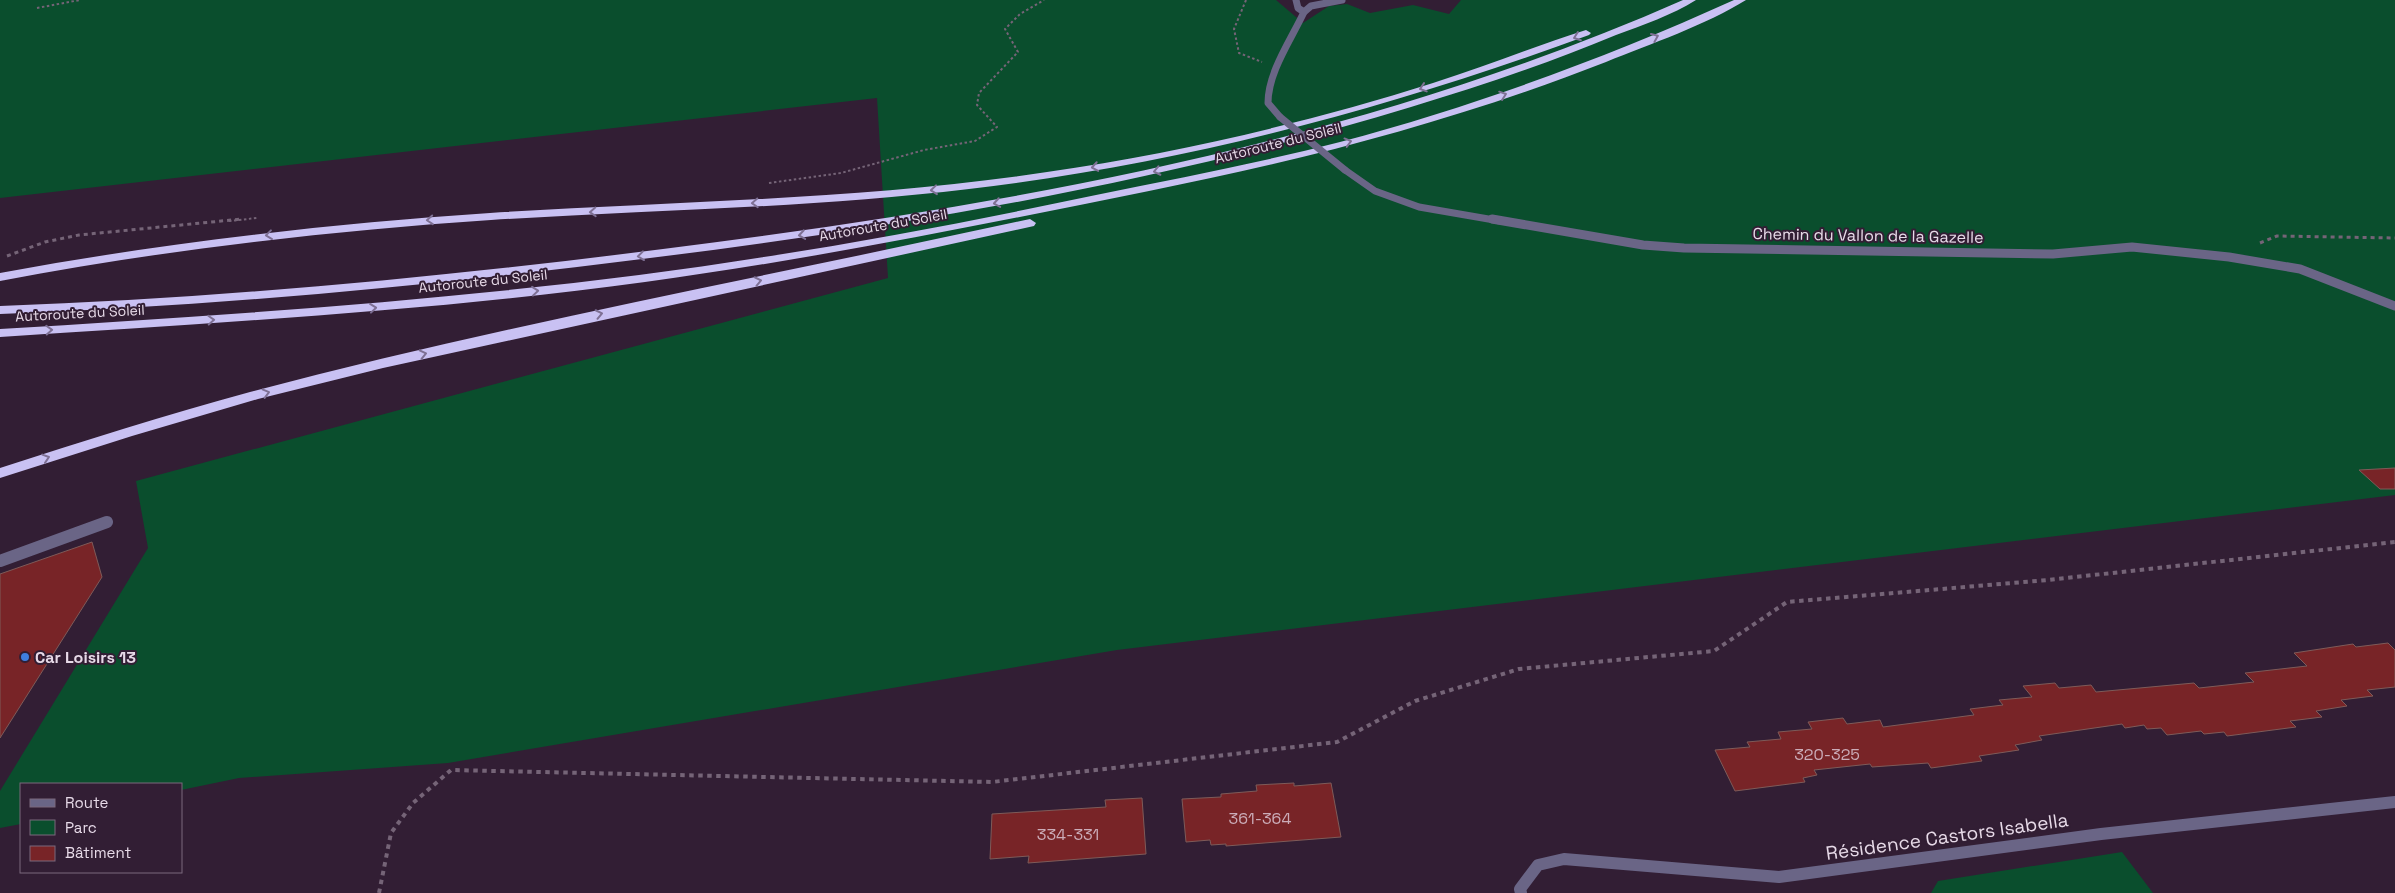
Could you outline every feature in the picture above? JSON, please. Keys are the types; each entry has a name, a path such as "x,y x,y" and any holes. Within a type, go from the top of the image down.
{"highway":[{"path":"0,277 165,248 332,228 439,220 856,197 970,186 1043,176 1174,154 1255,136 1383,100 1520,57 1671,0"},
{"name":"Autoroute du Soleil","path":"0,310 244,297 458,277 748,243 1042,195 1204,161 1332,128 1551,57 1691,0"},
{"name":"Autoroute du Soleil","path":"0,332 360,309 658,276 919,235 1284,159 1489,100 1596,62 1741,0"},
{"path":"0,473 120,434 289,387 563,322 1075,213 1284,159"}],"street":[{"path":"1296,0 1298,8 1304,12"},
{"path":"1280,65 1304,12 1311,6 1342,0"},
{"name":"Chemin du Vallon de la Gazelle","path":"1280,65 1273,76 1268,97 1268,102 1280,117 1345,170 1375,190 1419,207 1643,246 2053,254 2132,247 2229,257 2300,269 2395,306"},
{"path":"0,562 107,522"},
{"name":"Résidence Castors Isabella","path":"1521,893 1520,889 1538,865 1564,859 1779,877 2102,834 2395,802"}],"path":[{"path":"37,8 80,0"},
{"path":"768,183 841,173 924,150 974,141 997,127 976,105 979,93 1018,52 1005,30 1020,14 1044,0"},
{"path":"1246,0 1234,29 1239,53 1254,61 1280,65"},
{"path":"0,259 45,242 79,235 263,218"},
{"path":"2229,257 2277,236 2395,238"},
{"path":"379,893 391,833 413,803 451,770 992,782 1337,742 1415,701 1519,669 1714,651 1788,602 2048,580 2395,542"}],"green space":[{"path":"0,0 1276,0 1303,23 1329,6 1347,4 1370,13 1413,5 1449,14 1461,0 2395,0 2395,495 1117,650 448,763 239,778 182,790 182,783 20,783 20,824 0,828 0,791 148,548 136,481 888,278 877,98 0,198"},
{"path":"2122,852 2153,893 1931,893 1938,881"}],"building":[{"path":"2395,468 2395,489 2380,489 2359,470"},
{"name":"Car Loisirs 13","path":"92,542 102,577 0,738 0,574"},
{"path":"2388,643 2395,650 2395,687 2367,690 2373,696 2341,700 2347,706 2316,711 2322,717 2290,721 2296,727 2227,736 2224,732 2204,734 2201,731 2167,735 2161,728 2147,729 2144,725 2125,728 2122,724 2039,736 2042,740 2015,745 2019,750 1979,756 1982,761 1931,768 1928,763 1872,767 1870,764 1814,770 1817,775 1803,778 1805,782 1735,791 1715,750 1750,747 1747,742 1781,739 1778,732 1812,729 1808,722 1843,718 1847,724 1880,720 1883,727 1974,715 1970,709 2003,705 1999,700 2032,697 2023,686 2055,683 2059,688 2091,685 2096,692 2194,683 2199,688 2254,682 2245,673 2307,666 2294,653 2353,644 2356,647"},
{"path":"1294,783 1294,786 1331,783 1341,837 1226,846 1226,844 1211,845 1210,840 1186,842 1182,799 1221,797 1221,794 1257,791 1256,785"},
{"path":"1142,798 1146,854 1028,863 1029,856 990,859 992,814 1106,807 1105,800"}],"place":[{"name":"Car Loisirs 13","path":"25,657"}]}
